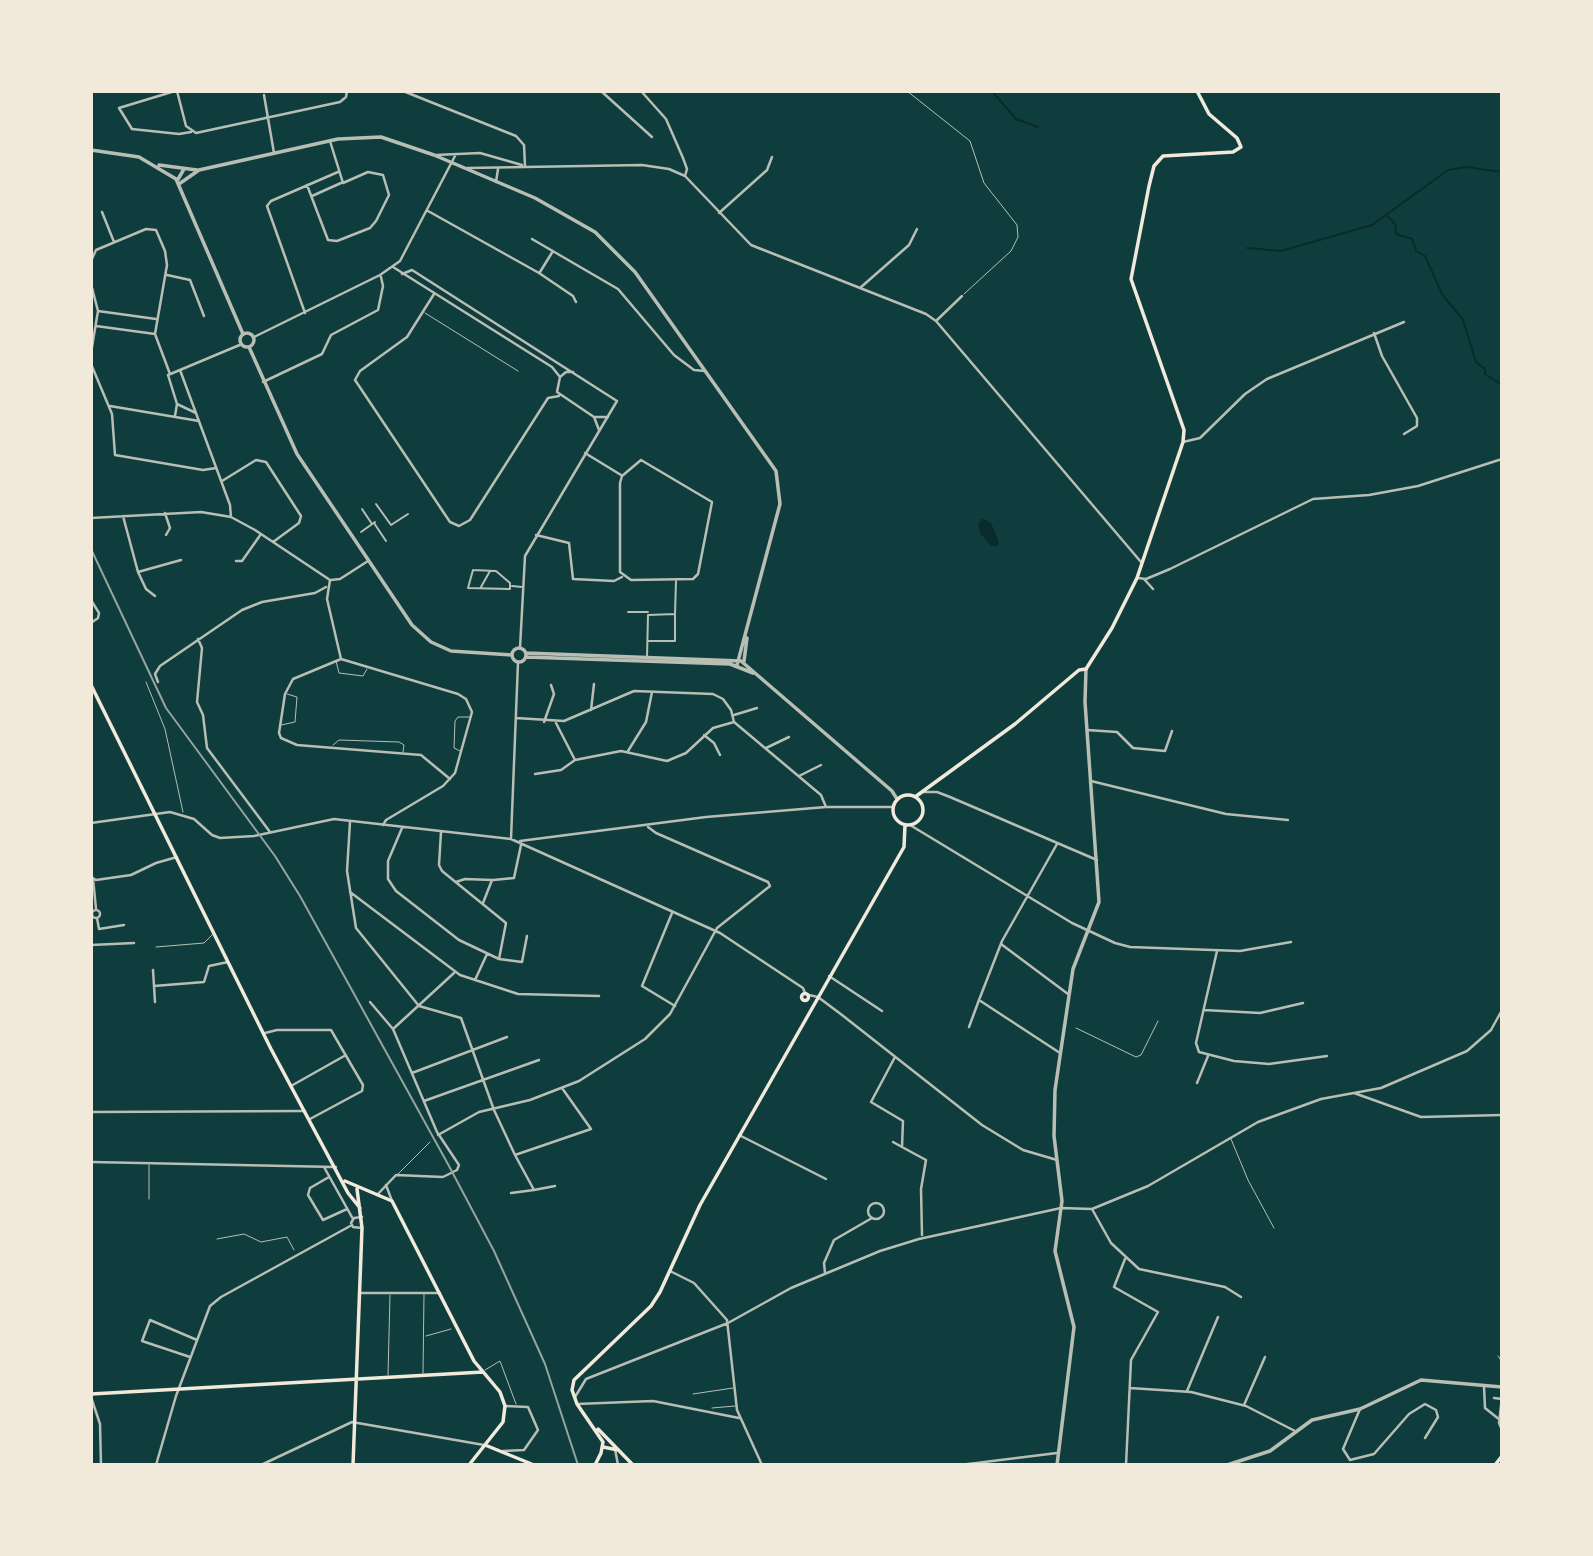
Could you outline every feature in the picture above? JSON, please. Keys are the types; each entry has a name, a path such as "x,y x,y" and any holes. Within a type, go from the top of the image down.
{"main road":[{"path":"915,797 1038,706 1079,670 1086,669 1107,638 1137,578 1183,442 1182,419 1160,368 1131,279 1131,264 1149,184 1154,166 1163,156 1233,152 1241,148 1237,138 1209,114 1197,91"},
{"path":"91,685 264,1034 348,1194 360,1208"},
{"path":"905,795 915,797 923,812 919,820 907,825 895,818 892,807 897,799 905,795"},
{"path":"633,1465 594,1426 577,1404 572,1385 579,1372 651,1306 694,1216 809,1009 904,847 907,825"},
{"path":"809,1009 807,996 822,988"},
{"path":"343,1180 392,1200 483,1372 496,1385 505,1406 503,1422 469,1465"},
{"path":"348,1194 350,1187 355,1186"},
{"path":"353,1465 362,1228 355,1186"},
{"path":"91,1396 483,1372"},
{"path":"594,1426 603,1447 595,1465"},
{"path":"485,1445 517,1463 534,1465"},
{"path":"603,1447 621,1453"},
{"path":"1495,1465 1502,1456"}],"street":[{"path":"191,132 186,126 176,91 119,108 132,129 179,134 191,132 268,118 340,102 347,91"},
{"path":"403,91 428,98 516,136 524,145 525,166"},
{"path":"601,91 652,137"},
{"path":"641,91 666,119 687,169 685,176"},
{"path":"264,95 274,153"},
{"path":"91,150 133,155 156,164 199,170 357,136 381,137 434,155 560,210 609,244 635,272 773,466 780,489 780,504 740,663"},
{"path":"330,141 342,183"},
{"path":"254,337 393,267 405,254 456,154"},
{"path":"434,155 485,154 525,166"},
{"path":"719,214 767,170 772,157"},
{"path":"156,164 178,182 243,334 242,344"},
{"path":"461,167 498,169 525,166 652,165 685,176 742,239 762,251 917,308 936,321 1141,562"},
{"path":"178,182 184,169"},
{"path":"496,182 498,169"},
{"path":"178,182 199,170"},
{"path":"305,313 267,206 271,201 338,172"},
{"path":"307,185 328,240 337,242 370,228 389,195 383,175 368,172 312,196"},
{"path":"427,210 539,273 573,296 576,302"},
{"path":"102,212 114,242"},
{"path":"91,261 94,252 153,228 165,251 166,275 155,334 177,404 175,416"},
{"path":"860,288 909,245 917,229"},
{"path":"532,239 566,256 618,289 674,355 694,370 705,371"},
{"path":"539,273 553,251"},
{"path":"393,267 552,367 560,377"},
{"path":"402,274 412,270 616,399 617,403 525,556 520,648 526,655"},
{"path":"166,275 190,280 204,316"},
{"path":"263,382 322,354 331,335 378,310 383,286 380,275"},
{"path":"91,284 98,311 91,353"},
{"path":"440,288 407,337 360,371 355,380 453,525 459,526 470,520 548,398 559,396"},
{"path":"444,300 448,293"},
{"path":"936,321 962,296"},
{"path":"467,314 471,307"},
{"path":"472,317 477,310"},
{"path":"98,311 156,319"},
{"path":"1183,442 1200,438 1245,394 1266,379 1404,322"},
{"path":"96,326 155,334"},
{"path":"243,334 250,333 254,337 254,344 248,347"},
{"path":"1374,333 1381,356 1417,418 1417,426 1404,434"},
{"path":"517,345 522,338"},
{"path":"522,348 527,342"},
{"path":"169,375 242,344 248,347 297,454 407,619 431,642 460,653 512,655 520,648"},
{"path":"91,365 109,406 113,421 113,452 117,457 203,470 216,468"},
{"path":"180,370 222,481 232,510 231,517"},
{"path":"577,373 566,372 560,377 556,388 559,396 594,417 609,416"},
{"path":"177,404 197,413"},
{"path":"109,406 199,421"},
{"path":"594,417 599,430"},
{"path":"585,453 622,476"},
{"path":"1137,578 1144,579 1313,499 1369,495 1418,486 1502,459"},
{"path":"222,481 256,460 267,462 301,516 299,523 273,542"},
{"path":"637,461 649,461 710,499 713,506 698,574 693,579 631,580 622,576 617,561 622,476 637,461"},
{"path":"376,504 392,525 408,514"},
{"path":"362,509 386,541"},
{"path":"91,518 201,512 231,517 330,580 340,579 368,561"},
{"path":"165,513 170,528 166,535"},
{"path":"123,516 138,572 146,589 155,596"},
{"path":"380,518 384,516"},
{"path":"361,531 374,523"},
{"path":"236,561 243,561 261,534"},
{"path":"536,535 569,543 573,579 614,581 622,576"},
{"path":"138,572 181,560"},
{"path":"510,586 510,589 468,587 473,570 491,570 496,571 510,586 522,587"},
{"path":"481,588 491,570"},
{"path":"1144,579 1153,589"},
{"path":"330,580 327,599 341,659"},
{"path":"647,641 675,642 676,580"},
{"path":"158,682 155,674 158,668 248,607 315,593 328,585"},
{"path":"91,600 99,613 98,618 91,623"},
{"path":"628,612 675,614"},
{"path":"647,659 649,614"},
{"path":"198,639 202,648 197,702 203,715 204,736 211,756 267,824 270,832"},
{"path":"511,839 517,662 512,655"},
{"path":"517,662 526,655 740,663 892,791 897,799"},
{"path":"383,825 386,820 450,779 463,751 472,717 470,706 458,694 341,659 298,674 285,694 279,725 279,733 285,742 426,757 450,779"},
{"path":"1057,1465 1074,1327 1055,1251 1060,1208 1054,1113 1068,994 1076,959 1099,902 1087,730 1086,669"},
{"path":"591,710 594,684"},
{"path":"544,722 554,694 551,685"},
{"path":"516,718 556,723 630,692 652,692 713,694 726,702 734,715 734,723"},
{"path":"628,751 646,722 652,692"},
{"path":"91,703 98,699"},
{"path":"734,715 757,708"},
{"path":"556,723 575,760"},
{"path":"535,774 561,770 575,760 612,751 628,751 655,760 673,760 686,753 719,725 734,723 799,776 824,799 826,807"},
{"path":"1087,730 1119,733 1133,748 1165,751 1172,731"},
{"path":"704,735 715,743 720,755"},
{"path":"766,748 789,737"},
{"path":"799,776 821,765"},
{"path":"1091,781 1235,816 1288,820"},
{"path":"922,792 937,792 950,797 1097,860"},
{"path":"521,843 532,837 648,827 706,817 826,807 892,807"},
{"path":"91,823 155,813 183,814 197,820 216,837 254,836 322,820 511,839 715,932 803,988 807,996 816,997 982,1125 1023,1150 1057,1160"},
{"path":"350,821 347,863 356,929 419,1006 460,1016 485,1078 493,1107 534,1190"},
{"path":"907,825 1088,932 1130,947 1217,951 1260,949 1291,942"},
{"path":"438,1135 493,1107 525,1102 562,1088 604,1067 637,1045 675,1006 715,932 770,883 656,833 648,827"},
{"path":"402,828 388,861 391,885 459,940 499,959 522,962 527,936"},
{"path":"441,832 439,865 506,923 499,959"},
{"path":"456,882 466,879 514,878 521,843"},
{"path":"969,1027 1000,944 1057,844"},
{"path":"124,925 99,929 97,918 100,912 96,909 92,878 131,875 156,863 177,858"},
{"path":"483,903 492,880"},
{"path":"350,892 454,973 518,994 599,996"},
{"path":"672,913 642,986 675,1006"},
{"path":"91,945 134,943"},
{"path":"1000,944 1068,994"},
{"path":"1217,951 1197,1047 1202,1055 1269,1063 1327,1056"},
{"path":"475,980 487,954"},
{"path":"154,986 204,982 209,966 228,962"},
{"path":"153,970 155,1002"},
{"path":"393,1029 454,973"},
{"path":"828,976 882,1011"},
{"path":"979,1000 1060,1053"},
{"path":"370,1002 393,1029 438,1135 458,1161 457,1170 443,1177 396,1175 377,1195"},
{"path":"1204,1010 1259,1013 1303,1003"},
{"path":"575,1397 586,1378 728,1323 825,1273 919,1239 1060,1208 1092,1209 1156,1183 1230,1137 1285,1112 1321,1099 1381,1088 1466,1051 1491,1030 1502,1010"},
{"path":"264,1034 278,1030 331,1030 346,1055 363,1088 310,1119"},
{"path":"412,1073 507,1037"},
{"path":"291,1086 346,1055"},
{"path":"895,1056 871,1102 903,1121 902,1147"},
{"path":"1197,1083 1208,1056"},
{"path":"424,1101 539,1060"},
{"path":"515,1155 591,1129 562,1088"},
{"path":"1354,1093 1421,1117 1502,1115"},
{"path":"91,1112 305,1111"},
{"path":"739,1135 826,1179"},
{"path":"893,1142 926,1160 921,1189 922,1235"},
{"path":"91,1162 336,1167"},
{"path":"324,1166 352,1219 352,1225"},
{"path":"329,1177 310,1188 307,1195 323,1220 347,1209"},
{"path":"386,1185 392,1200"},
{"path":"511,1193 555,1186"},
{"path":"825,1273 824,1263 834,1240 872,1218 880,1218 883,1215 880,1204 870,1206 868,1211 872,1218"},
{"path":"1092,1209 1102,1230 1125,1259 1152,1274 1225,1287 1241,1297"},
{"path":"352,1219 362,1217"},
{"path":"156,1465 179,1389 215,1300 352,1225 362,1228"},
{"path":"1125,1259 1114,1287 1158,1312 1132,1356 1126,1465"},
{"path":"670,1270 697,1285 728,1323 739,1418 762,1465"},
{"path":"359,1293 440,1292"},
{"path":"1187,1391 1218,1317"},
{"path":"191,1357 142,1341 150,1320 197,1340"},
{"path":"1243,1405 1265,1357"},
{"path":"579,1372 586,1378"},
{"path":"1227,1465 1270,1451 1295,1431 1324,1416 1360,1409 1421,1380 1502,1387"},
{"path":"1484,1386 1484,1405 1500,1420"},
{"path":"1130,1388 1187,1391 1243,1405 1295,1431"},
{"path":"91,1396 100,1424 101,1465"},
{"path":"1494,1398 1502,1398 1502,1430"},
{"path":"577,1404 653,1401 739,1418"},
{"path":"498,1452 523,1450 537,1432 530,1408 516,1404 505,1406"},
{"path":"1360,1409 1343,1449 1350,1460 1374,1454 1409,1414 1425,1404 1436,1410 1438,1417 1425,1438"},
{"path":"263,1464 354,1422 485,1445"},
{"path":"615,1449 618,1465"},
{"path":"960,1465 1058,1453"}],"lane":[{"path":"907,91 970,141 984,183 1017,225 1018,237 1011,251 962,296"},
{"path":"423,312 518,371"},
{"path":"336,661 339,673 363,676 368,667"},
{"path":"146,682 165,729 183,814"},
{"path":"279,725 295,722 297,697 285,694"},
{"path":"463,751 454,748 455,719 472,717"},
{"path":"333,747 339,740 400,741 404,745 403,753"},
{"path":"156,947 204,943 214,934"},
{"path":"1076,1028 1136,1057 1141,1055 1158,1021"},
{"path":"1230,1137 1248,1180 1275,1228"},
{"path":"396,1175 430,1142"},
{"path":"149,1163 149,1199"},
{"path":"217,1238 244,1234 261,1242 287,1237 294,1250"},
{"path":"388,1377 390,1294"},
{"path":"423,1375 424,1294"},
{"path":"424,1336 451,1328"},
{"path":"1498,1356 1502,1362"},
{"path":"483,1372 500,1361 516,1404"},
{"path":"694,1394 735,1388"},
{"path":"712,1408 737,1405"}],"water":[{"path":"982,518 991,523 999,542 997,546 991,546 980,533 978,524"}],"waterway":[{"path":"992,91 1016,119 1038,127"},
{"path":"1247,248 1281,251 1372,225 1448,170 1466,167 1502,172"},
{"path":"1387,216 1395,224 1396,234 1412,239 1416,251 1425,256 1442,294 1463,320 1476,362 1485,369 1485,374 1502,385"}],"railway":[{"path":"91,549 166,708 275,856 300,896 449,1166 494,1251 545,1364 578,1465"}]}
